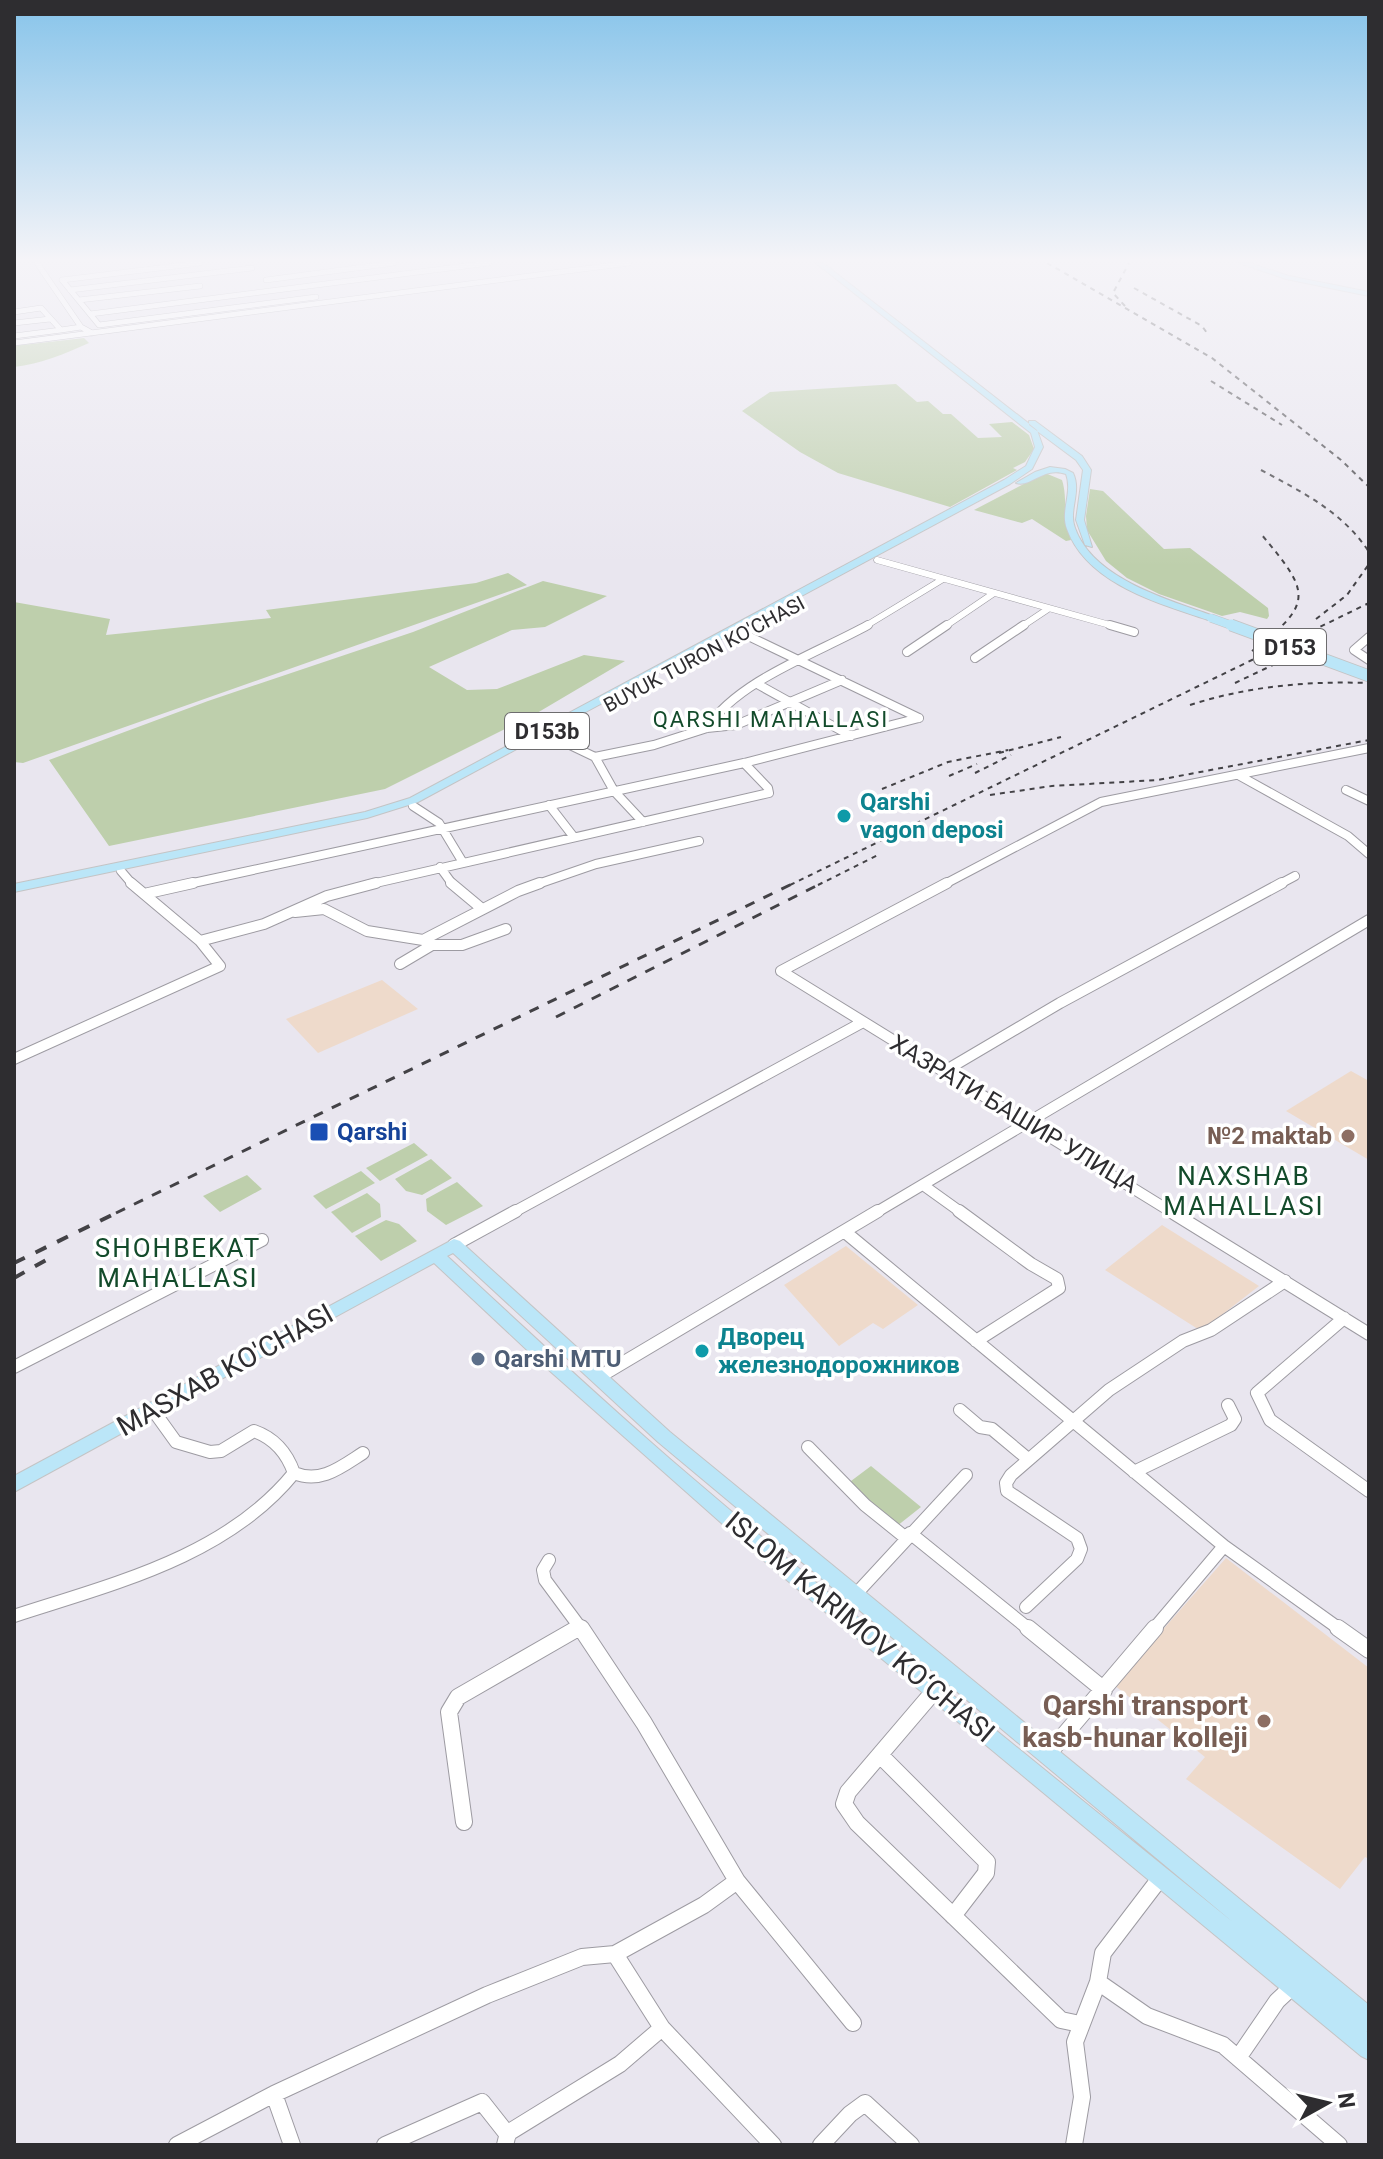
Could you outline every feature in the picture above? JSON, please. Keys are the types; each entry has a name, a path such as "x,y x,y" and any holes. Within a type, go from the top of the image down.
{"main road":[{"path":"947,364 1034,432 1039,447 1035,458 1040,464 1058,468"},
{"path":"957,364 1079,458"},
{"name":"BUYUK TURON KO'CHASI","path":"14,891 361,821 413,806 551,736 741,631 1007,482 1029,467 1035,458 1051,452 1079,458 1077,465 1037,474 741,631 401,805 14,891"},
{"name":"D153","path":"1079,458 1087,470 1081,528 1096,554 1115,572 1143,588 1213,618"},
{"name":"D153","path":"1058,468 1073,479 1069,526 1077,542 1096,563 1148,595 1369,674"},
{"name":"ISLOM KARIMOV KO‘CHASI","path":"445,1250 599,1377 664,1437 1369,2020"},
{"name":"ISLOM KARIMOV KO‘CHASI","path":"445,1250 672,1468 1369,2048"},
{"name":"MASXAB KO'CHASI","path":"14,1485 445,1250"},
{"path":"940,1694 962,1683"}],"street":[{"path":"877,560 1134,632"},
{"path":"707,728 709,721 735,699 800,660 850,636 943,579"},
{"path":"907,652 994,593"},
{"path":"975,658 1048,609"},
{"path":"144,894 744,763 919,718 741,631"},
{"path":"1369,637 1354,650 1369,660"},
{"path":"595,757 654,745 707,728 745,722 842,680"},
{"path":"759,685 851,736"},
{"path":"551,736 595,757 614,791 643,822"},
{"path":"1240,776 1369,748"},
{"path":"285,915 295,907 319,898 462,861 769,793 768,788 744,763"},
{"path":"1240,776 1348,836 1369,854"},
{"name":"ХАЗРАТИ БАШИР УЛИЦА","path":"1240,776 1149,790 1101,802 781,971 1369,1334"},
{"path":"1346,790 1369,801"},
{"path":"549,805 573,836"},
{"path":"413,806 442,828 462,861"},
{"path":"400,964 481,908 518,891 596,864 699,841"},
{"path":"440,867 451,884 481,908"},
{"path":"14,1059 220,966 200,941 121,871"},
{"path":"943,1072 1060,1003 1295,876"},
{"path":"200,941 304,910 324,909 367,931 428,942 462,945 506,929"},
{"path":"599,1377 1369,920"},
{"name":"MASXAB KO'CHASI","path":"445,1250 863,1022"},
{"path":"923,1185 1031,1264 1057,1279 1059,1288 1053,1293 976,1341"},
{"path":"845,1232 1224,1546 1369,1650"},
{"path":"14,1367 262,1240"},
{"path":"1026,1607 1077,1559 1081,1549 1077,1538 1007,1491 1006,1483 1011,1475 1109,1390 1183,1341 1211,1330 1285,1281"},
{"path":"1344,1318 1257,1393 1270,1420 1369,1491"},
{"path":"1134,1472 1231,1425 1235,1419 1228,1405"},
{"path":"153,1410 176,1442 210,1452 221,1451 254,1431 265,1434 291,1462 294,1473 306,1480 316,1480 363,1453"},
{"path":"960,1410 980,1427 992,1429 1028,1459"},
{"path":"808,1447 865,1505 1104,1690"},
{"path":"14,1616 166,1564 267,1507 283,1492 294,1473"},
{"path":"855,1595 966,1475"},
{"path":"1048,1754 1224,1546"},
{"path":"549,1560 543,1570 545,1580 644,1723 737,1881 853,2023"},
{"path":"464,1822 449,1712 458,1697 580,1627"},
{"path":"940,1694 848,1792 844,1804 857,1823 1061,2020 1080,2024"},
{"path":"881,1756 987,1862 986,1873 953,1916"},
{"path":"1074,2145 1082,2097 1075,2042 1098,1982 1103,1953 1161,1877"},
{"path":"177,2145 274,2094 501,1989 582,1957 615,1954 704,1905 737,1881"},
{"path":"615,1954 662,2028 773,2145"},
{"path":"1098,1982 1147,2016 1223,2045 1339,2145"},
{"path":"1238,2058 1277,2001 1293,1986"},
{"path":"385,2145 482,2102 488,2106 506,2140 523,2122 620,2064 662,2028"},
{"path":"274,2094 292,2145"},
{"path":"821,2145 850,2114 865,2103 911,2145"}],"shaded area":[{"path":"382,980 418,1009 318,1053 286,1019"},
{"name":"№2 maktab","path":"1351,1071 1369,1081 1369,1160 1286,1111"},
{"path":"1162,1225 1259,1286 1201,1331 1105,1270"},
{"path":"846,1246 918,1305 883,1329 873,1323 839,1346 784,1285"},
{"name":"Qarshi transport kasb-hunar kolleji","path":"1226,1558 1369,1668 1369,1859 1365,1857 1340,1889 1186,1779 1205,1757 1114,1685"}],"green space":[{"path":"896,384 917,402 928,401 943,414 951,414 978,438 1002,437 989,424 1012,422 1029,435 1034,449 1025,462 1013,468 1017,470 950,507 838,473 800,452 742,411 770,392"},
{"path":"1045,473 1062,480 1071,540 1066,541 1032,519 1022,523 974,510"},
{"path":"1090,489 1103,491 1164,549 1190,548 1268,608 1267,619 1240,612 1222,616 1159,594 1127,578 1106,561 1087,530"},
{"path":"508,573 527,585 23,763 14,762 14,602 110,619 106,635 271,618 266,610 476,583"},
{"path":"543,581 607,596 545,627 512,630 429,667 467,690 497,689 584,655 625,661 537,713 385,789 109,846 49,760 208,701 413,632"},
{"path":"414,1143 428,1155 380,1181 366,1168"},
{"path":"431,1159 452,1178 422,1195 406,1191 395,1179"},
{"path":"361,1171 375,1183 326,1209 313,1196"},
{"path":"247,1175 262,1189 220,1212 203,1196"},
{"path":"457,1182 483,1206 446,1225 427,1211 426,1199"},
{"path":"367,1193 380,1204 381,1217 352,1233 331,1212"},
{"path":"386,1220 399,1224 417,1241 381,1261 355,1236"},
{"path":"871,1466 921,1507 897,1526 847,1484"}],"railway":[{"path":"1219,364 1341,460 1369,487"},
{"path":"1211,381 1282,425"},
{"path":"1261,470 1334,514 1369,552"},
{"path":"1252,651 1287,621 1298,596 1289,570 1261,534"},
{"path":"1316,619 1347,595 1369,564"},
{"path":"790,885 1369,603"},
{"path":"1235,683 1275,664"},
{"path":"1190,705 1234,693 1278,686 1369,683"},
{"path":"999,753 1061,737"},
{"path":"990,795 1052,786 1158,780 1369,740"},
{"path":"882,789 948,762 1008,750"},
{"path":"975,773 1011,755"},
{"path":"949,776 977,764"},
{"path":"822,883 878,855"},
{"path":"116,1213 794,883"},
{"path":"556,1017 822,883"},
{"path":"818,885 822,883"},
{"path":"14,1263 120,1211"},
{"path":"14,1278 55,1255"}],"place":[{"name":"Qarshi vagon deposi","path":"844,816"},
{"name":"Qarshi","path":"319,1132"},
{"name":"№2 maktab","path":"1348,1136"},
{"name":"Дворец железнодорожников","path":"702,1351"},
{"name":"Qarshi MTU","path":"478,1359"},
{"name":"Qarshi transport kasb-hunar kolleji","path":"1264,1721"}],"district":[{"name":"QARSHI MAHALLASI","path":"771,719"},
{"name":"NAXSHAB MAHALLASI","path":"1244,1191"},
{"name":"SHOHBEKAT MAHALLASI","path":"178,1263"}]}
